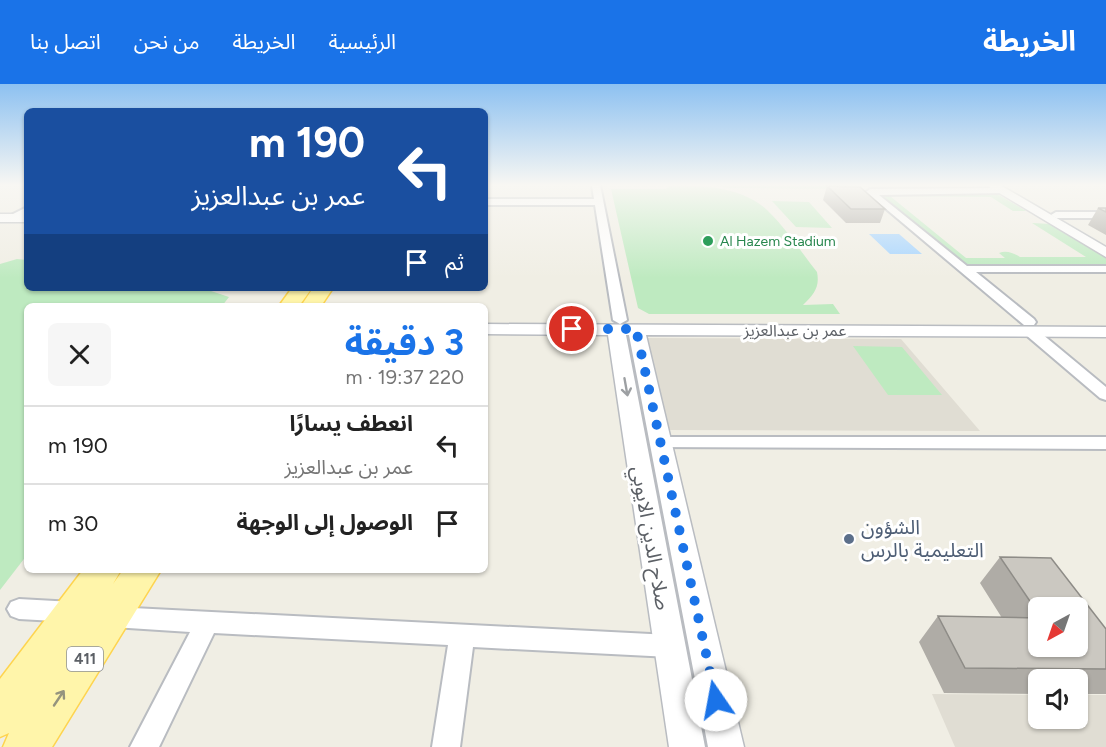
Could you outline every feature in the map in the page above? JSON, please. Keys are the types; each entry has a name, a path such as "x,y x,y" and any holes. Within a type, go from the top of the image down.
{"main road":[{"name":"411","path":"0,715 101,573"},
{"name":"411","path":"26,747 141,573"}],"street":[{"name":"صلاح الدين الايوبي","path":"602,216 624,326 670,646 687,747"},
{"path":"900,216 966,269 1106,395"},
{"path":"1045,216 1106,253"},
{"path":"1056,216 1106,244"},
{"path":"1062,219 1096,216"},
{"path":"5,218 24,218"},
{"path":"1062,219 1106,222"},
{"path":"966,269 1106,269"},
{"name":"عمر بن عبدالعزيز","path":"488,319 624,326"},
{"name":"عمر بن عبدالعزيز","path":"1030,327 1106,321"},
{"name":"صلاح الدين الايوبي","path":"624,326 660,443 726,747"},
{"name":"عمر بن عبدالعزيز","path":"488,328 1030,327 1106,332"},
{"path":"660,443 1106,443"},
{"path":"19,609 73,612"},
{"path":"113,616 670,646"},
{"path":"144,747 207,622"},
{"path":"446,747 462,636"}],"shaded area":[{"path":"644,338 901,339 980,431 665,430"},
{"path":"932,694 1028,695 1028,729 1088,729 1088,695 1106,695 1106,747 955,747"}],"green space":[{"name":"Al Hazem Stadium","path":"617,216 773,216 817,272 818,282 815,290 803,305 833,304 840,314 649,314 638,308"},
{"path":"786,216 821,216 832,228 796,227"},
{"path":"900,216 914,216 966,258 1005,258 999,253 1004,252 1020,257 1086,257 1032,223 1051,224 1106,256 1106,267 960,266"},
{"path":"17,259 24,260 24,291 211,291 229,297 224,303 24,303 24,559 0,590 0,264"},
{"path":"853,346 902,347 942,395 888,395"}],"water":[{"path":"869,234 899,234 922,254 890,254"}],"building":[{"path":"1000,557 1051,558 1081,597 1028,597"},
{"path":"1088,606 1106,629 1106,669 965,668 938,616 1028,618 1028,657 1088,657"}],"place":[{"name":"Al Hazem Stadium","path":"708,241"},
{"name":"الشؤون التعليمية بالرس","path":"849,539"}],"route":[{"path":"572,329 636,329 716,700"}]}
